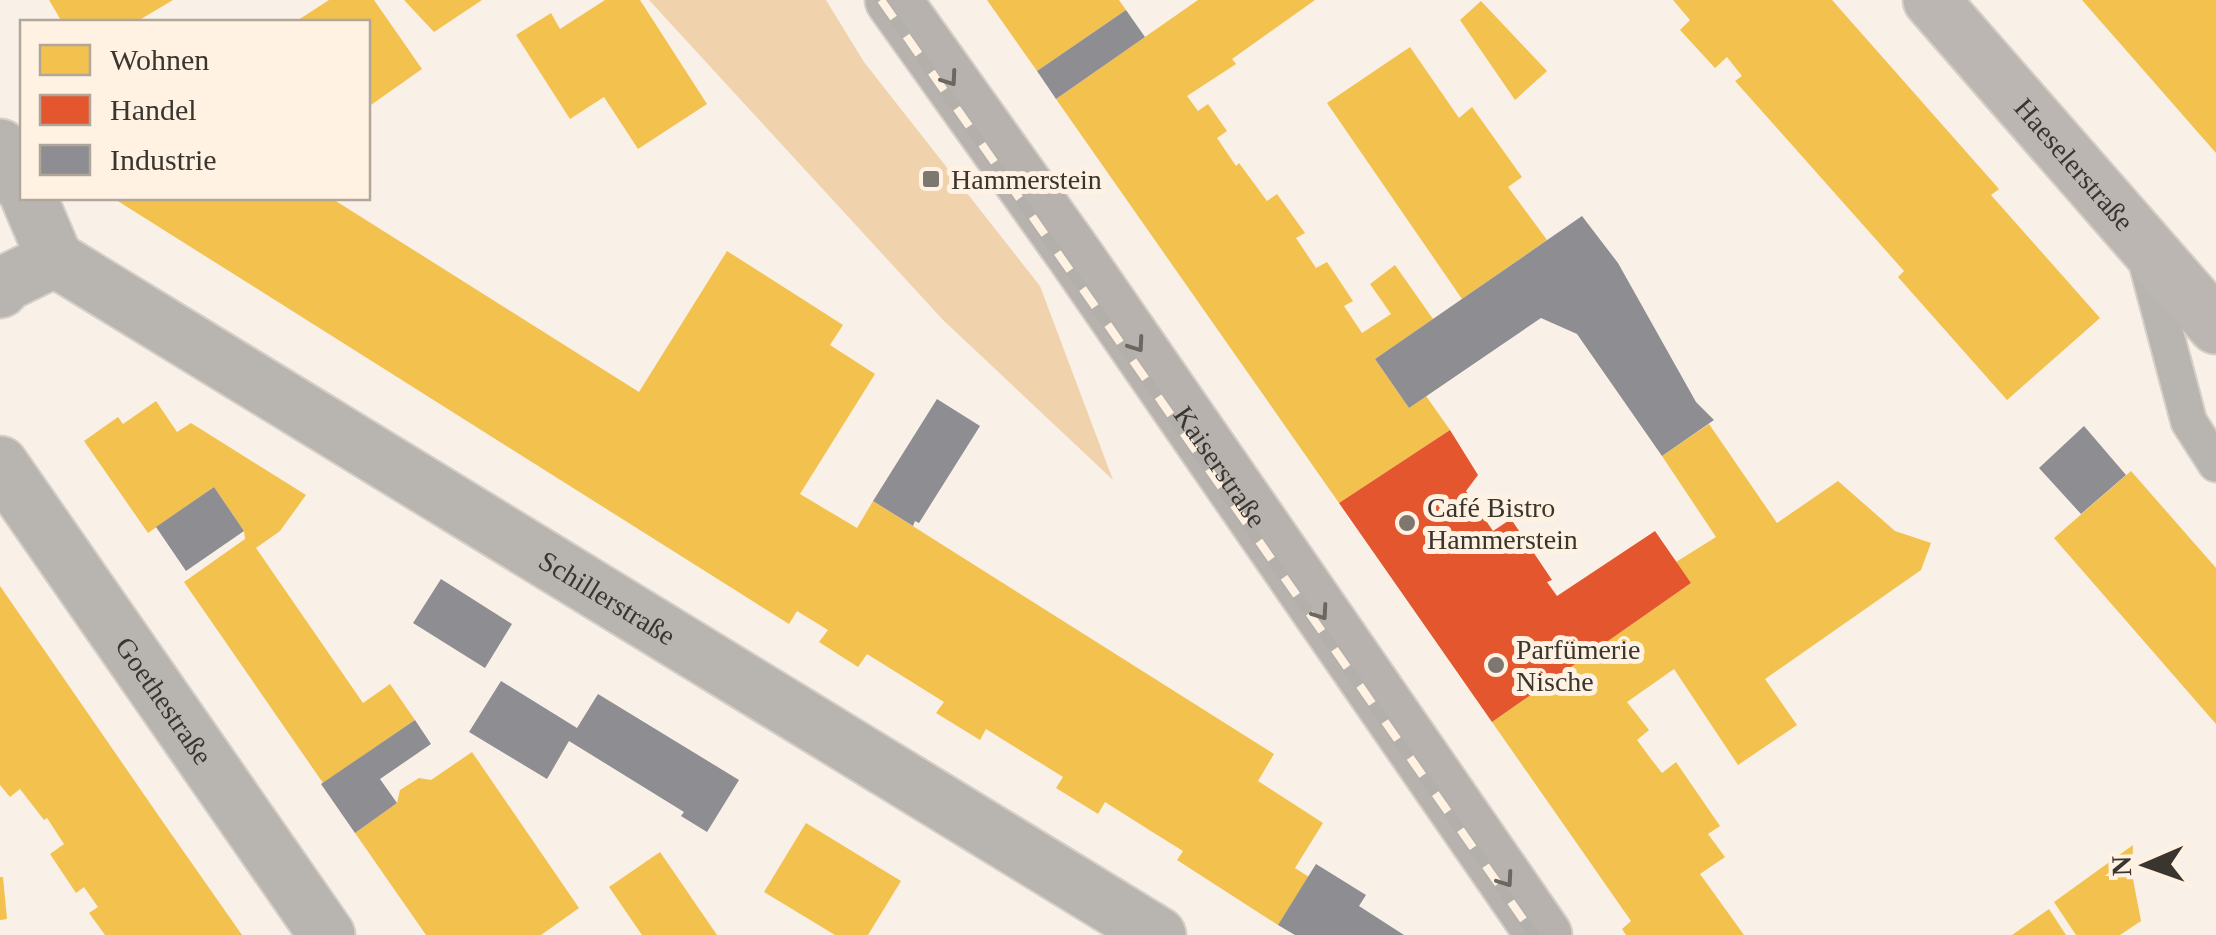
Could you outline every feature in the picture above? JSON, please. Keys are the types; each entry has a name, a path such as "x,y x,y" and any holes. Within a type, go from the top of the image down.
{"main road":[{"name":"Kaiserstraße","path":"894,0 1544,935"},
{"name":"Haeselerstraße","path":"1931,0 2216,326"}],"street":[{"path":"0,147 20,182"},
{"path":"0,290 55,260 29,200"},
{"name":"Schillerstraße","path":"55,260 1158,935"},
{"name":"Goethestraße","path":"0,464 327,935"}],"lane":[{"path":"2141,240 2189,422 2216,464"}],"shaded area":[{"path":"649,0 826,0 864,62 1040,286 1113,480 943,320"}],"building: Wohnen":[{"path":"49,0 173,0 139,20 61,20"},
{"path":"329,0 374,0 422,69 370,106 370,20 298,20"},
{"path":"404,0 482,0 434,32"},
{"path":"605,0 640,0 707,104 638,149 604,97 570,119 516,35 551,13 560,29"},
{"path":"987,0 1119,0 1126,10 1037,71"},
{"path":"1198,0 1315,0 1232,59 1236,64 1187,96 1198,111 1208,104 1227,131 1217,138 1267,201 1277,194 1305,233 1296,238 1316,268 1327,262 1353,301 1344,306 1362,333 1391,314 1370,284 1395,265 1433,319 1375,359 1409,408 1426,396 1450,430 1339,503 1056,99"},
{"path":"1673,0 1832,0 1999,189 1991,195 2100,318 2007,400 1898,277 1904,271 1735,81 1742,76 1727,57 1715,68 1680,30 1690,20"},
{"path":"2082,0 2216,0 2216,153"},
{"path":"1481,1 1547,71 1515,100 1460,20"},
{"path":"1410,47 1459,118 1472,107 1522,177 1508,187 1547,240 1462,299 1327,103"},
{"path":"116,200 334,200 639,392 727,251 843,325 830,345 875,374 800,494 857,528 873,501 1274,754 1258,781 1323,823 1295,868 1309,877 1278,925 1177,860 1183,851 1105,802 1098,814 1056,788 1063,777 986,729 980,740 936,713 944,702 867,654 858,667 819,642 828,630 797,611 789,624"},
{"path":"156,401 177,432 191,423 306,495 280,531 256,548 363,703 390,684 415,720 323,783 184,582 245,539 244,531 214,487 148,533 84,441 118,417 123,424"},
{"path":"1709,424 1777,523 1838,481 1895,531 1931,543 1921,570 1765,679 1797,725 1738,765 1674,669 1627,702 1649,730 1637,740 1651,759 1662,773 1676,762 1720,826 1708,834 1725,857 1700,874 1744,935 1626,935 1622,929 1631,921 1492,722 1691,583 1676,562 1716,537 1662,456"},
{"path":"2131,471 2216,568 2216,724 2054,538"},
{"path":"0,586 242,935 105,935 89,913 98,907 84,887 76,893 50,854 64,844 47,818 44,820 20,789 10,797 0,785"},
{"path":"472,752 579,908 541,935 426,935 355,833 397,803 400,790 419,778 431,780"},
{"path":"806,823 901,881 868,935 835,935 764,892"},
{"path":"2133,845 2132,874 2141,921 2120,935 2076,935 2054,902"},
{"path":"660,852 717,935 642,935 609,887"},
{"path":"0,877 7,919 0,920"},
{"path":"2049,909 2066,935 2012,935"}],"building: Handel":[{"path":"1450,430 1478,475 1466,491 1493,531 1511,519 1552,580 1547,582 1557,596 1655,531 1691,583 1492,722 1339,503"}],"building: Industrie":[{"path":"1126,10 1145,37 1056,99 1037,71"},
{"path":"1582,216 1618,263 1696,402 1714,420 1662,456 1577,334 1541,318 1409,408 1375,359"},
{"path":"937,399 980,426 919,523 915,521 913,526 873,501"},
{"path":"2084,426 2126,475 2081,514 2039,468"},
{"path":"214,487 244,531 186,571 156,527"},
{"path":"441,579 512,624 485,668 413,623"},
{"path":"501,681 577,728 598,694 739,780 707,832 681,816 684,812 569,741 547,779 469,732"},
{"path":"415,720 431,744 380,779 397,803 355,833 321,784"},
{"path":"1316,864 1366,895 1359,906 1404,935 1295,935 1278,925"}],"railway":[{"path":"881,0 1534,935"}],"place":[{"name":"Hammerstein","path":"931,179"},
{"name":"Café Bistro Hammerstein","path":"1407,523"},
{"name":"Parfümerie Nische","path":"1496,665"}]}
